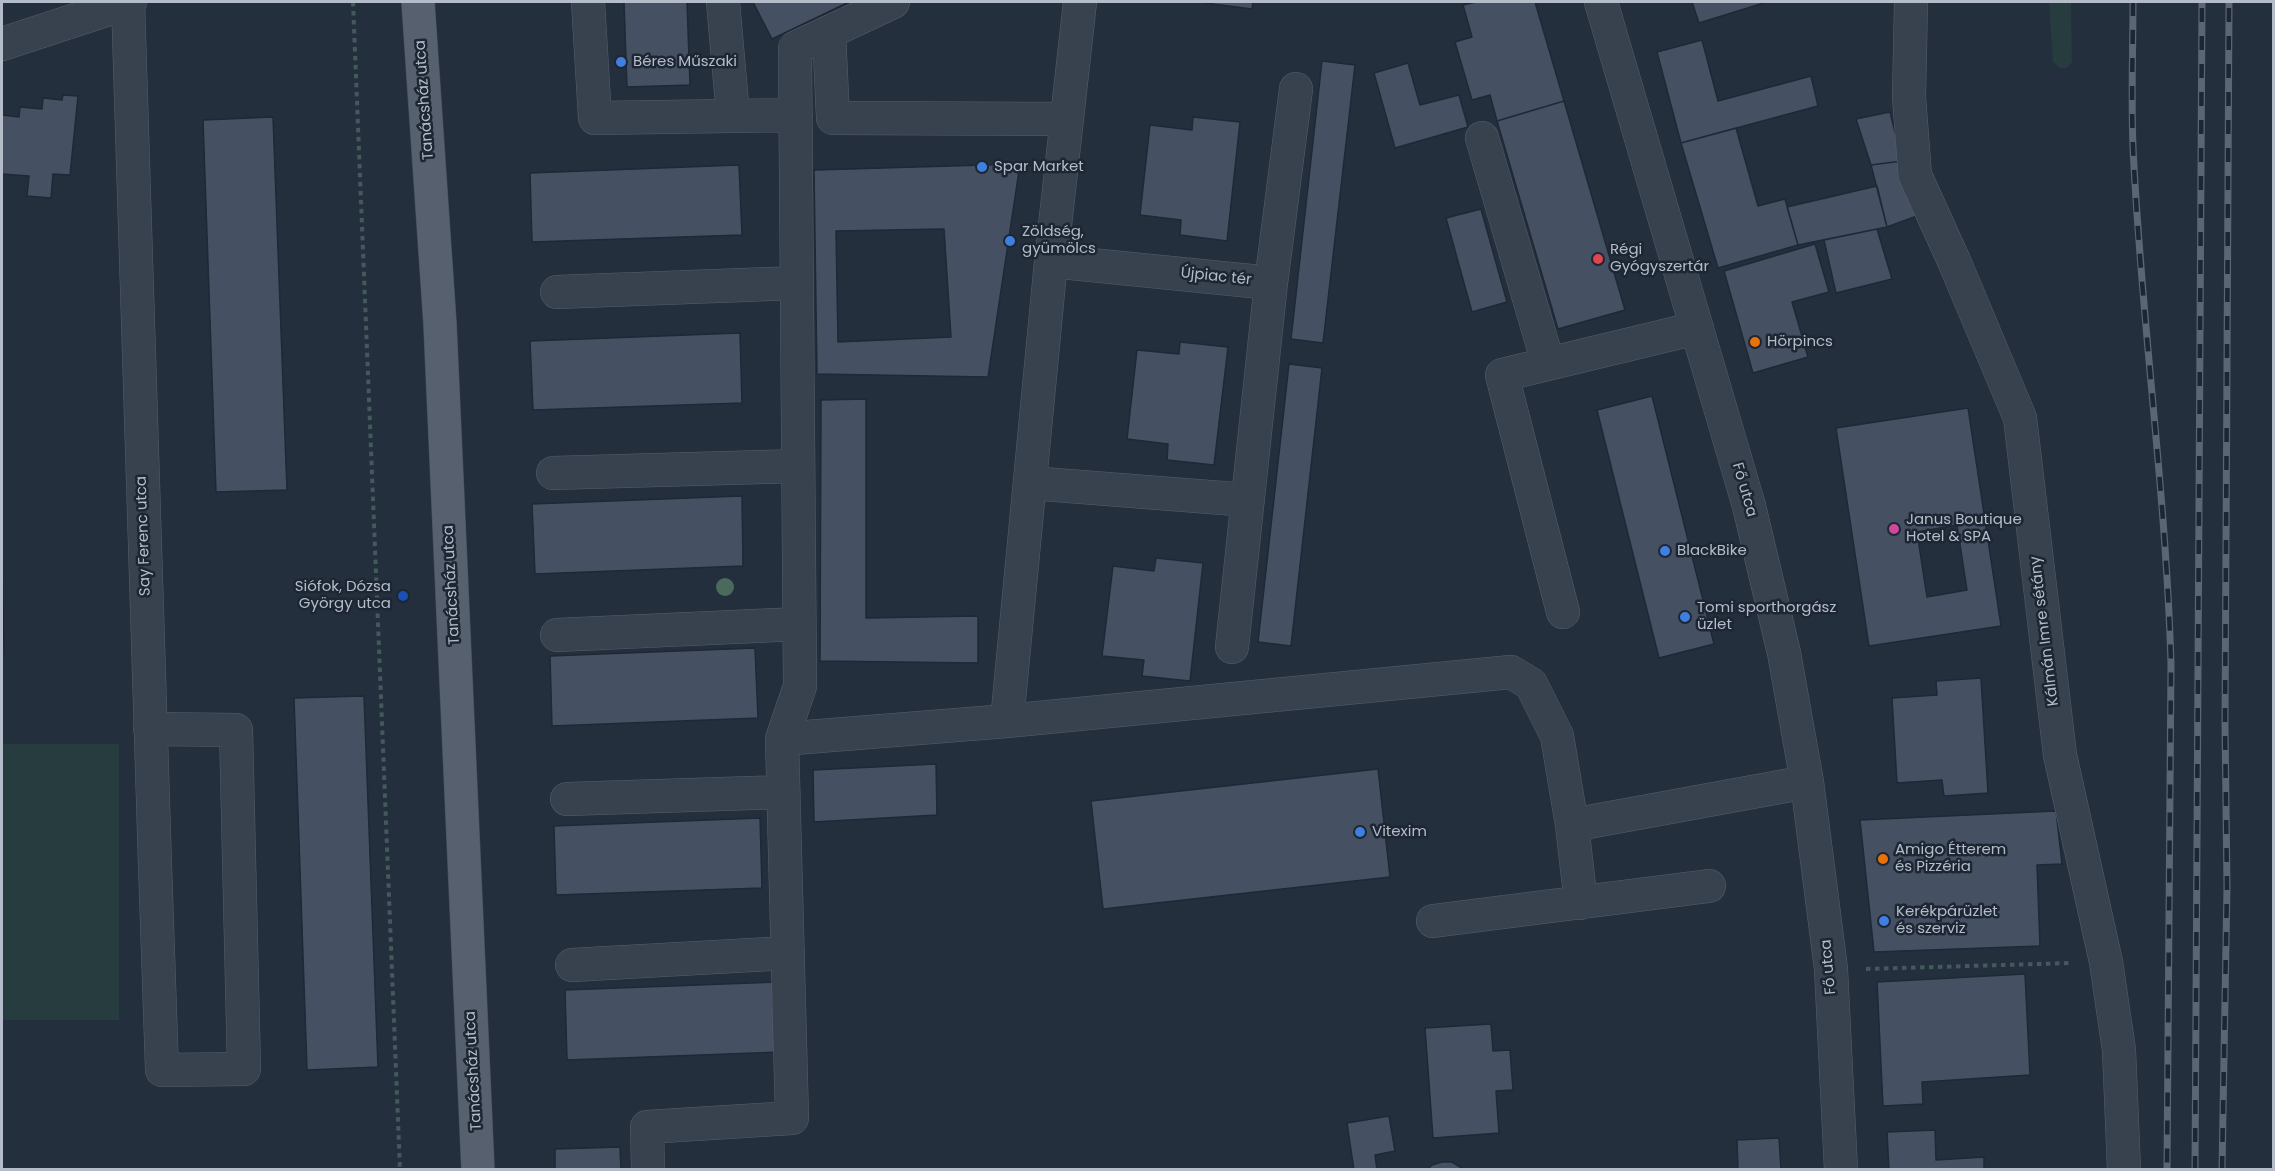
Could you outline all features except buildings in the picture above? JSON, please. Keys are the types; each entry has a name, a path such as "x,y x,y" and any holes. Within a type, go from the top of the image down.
{"main road":[{"name":"Tanácsház utca","path":"418,2 441,324 478,1170"}],"street":[{"path":"2,44 129,2"},
{"name":"Say Ferenc utca","path":"129,2 150,729 162,1070 243,1069 236,730 150,729"},
{"path":"588,2 595,118 796,115"},
{"path":"723,2 733,115"},
{"path":"648,1170 647,1126 792,1119 782,739 800,686 795,48 893,2"},
{"path":"1007,721 1051,261 1080,2"},
{"name":"Fő utca","path":"1601,2 1749,506 1784,653 1808,782 1831,969 1840,1170"},
{"name":"Kálmán Imre sétány","path":"1911,2 1909,97 1915,175 2020,418 2060,755 2106,963 2119,1050 2124,1170"},
{"path":"829,32 833,117 1066,119"},
{"path":"1271,283 1296,89"},
{"path":"1482,138 1548,363"},
{"name":"Újpiac tér","path":"1051,261 1271,283 1232,647"},
{"path":"557,292 797,283"},
{"path":"1563,612 1502,375 1697,328"},
{"path":"553,474 798,466"},
{"path":"1030,483 1248,500"},
{"path":"557,635 799,624"},
{"path":"782,739 1007,721 1511,672 1531,684 1557,736 1572,825 1581,903"},
{"path":"1572,825 1808,782"},
{"path":"567,799 783,792"},
{"path":"1433,921 1709,886"},
{"path":"572,965 788,953"}],"path":[{"path":"353,2 400,1170"},
{"path":"1831,969 2106,963"}],"green space":[{"path":"2049,2 2071,2 2072,62 2067,68 2060,68 2053,62"},
{"path":"2,744 119,744 119,1020 2,1020"}],"railway":[{"path":"2133,2 2133,147 2164,535 2171,664 2167,1170"},
{"path":"2195,1170 2202,2"},
{"path":"2222,1170 2227,887 2225,724 2229,2"}],"place":[{"name":"Béres Műszaki","path":"621,62"},
{"name":"Spar Market","path":"982,167"},
{"name":"Zöldség, gyümölcs","path":"1010,241"},
{"name":"Régi Gyógyszertár","path":"1598,259"},
{"name":"Hörpincs","path":"1755,342"},
{"name":"Janus Boutique Hotel & SPA","path":"1894,529"},
{"name":"BlackBike","path":"1665,551"},
{"name":"Siófok, Dózsa György utca","path":"403,596"},
{"name":"Tomi sporthorgász üzlet","path":"1685,617"},
{"name":"Vitexim","path":"1360,832"},
{"name":"Amigo Étterem és Pizzéria","path":"1883,859"},
{"name":"Kerékpárüzlet és szerviz","path":"1884,921"}]}
